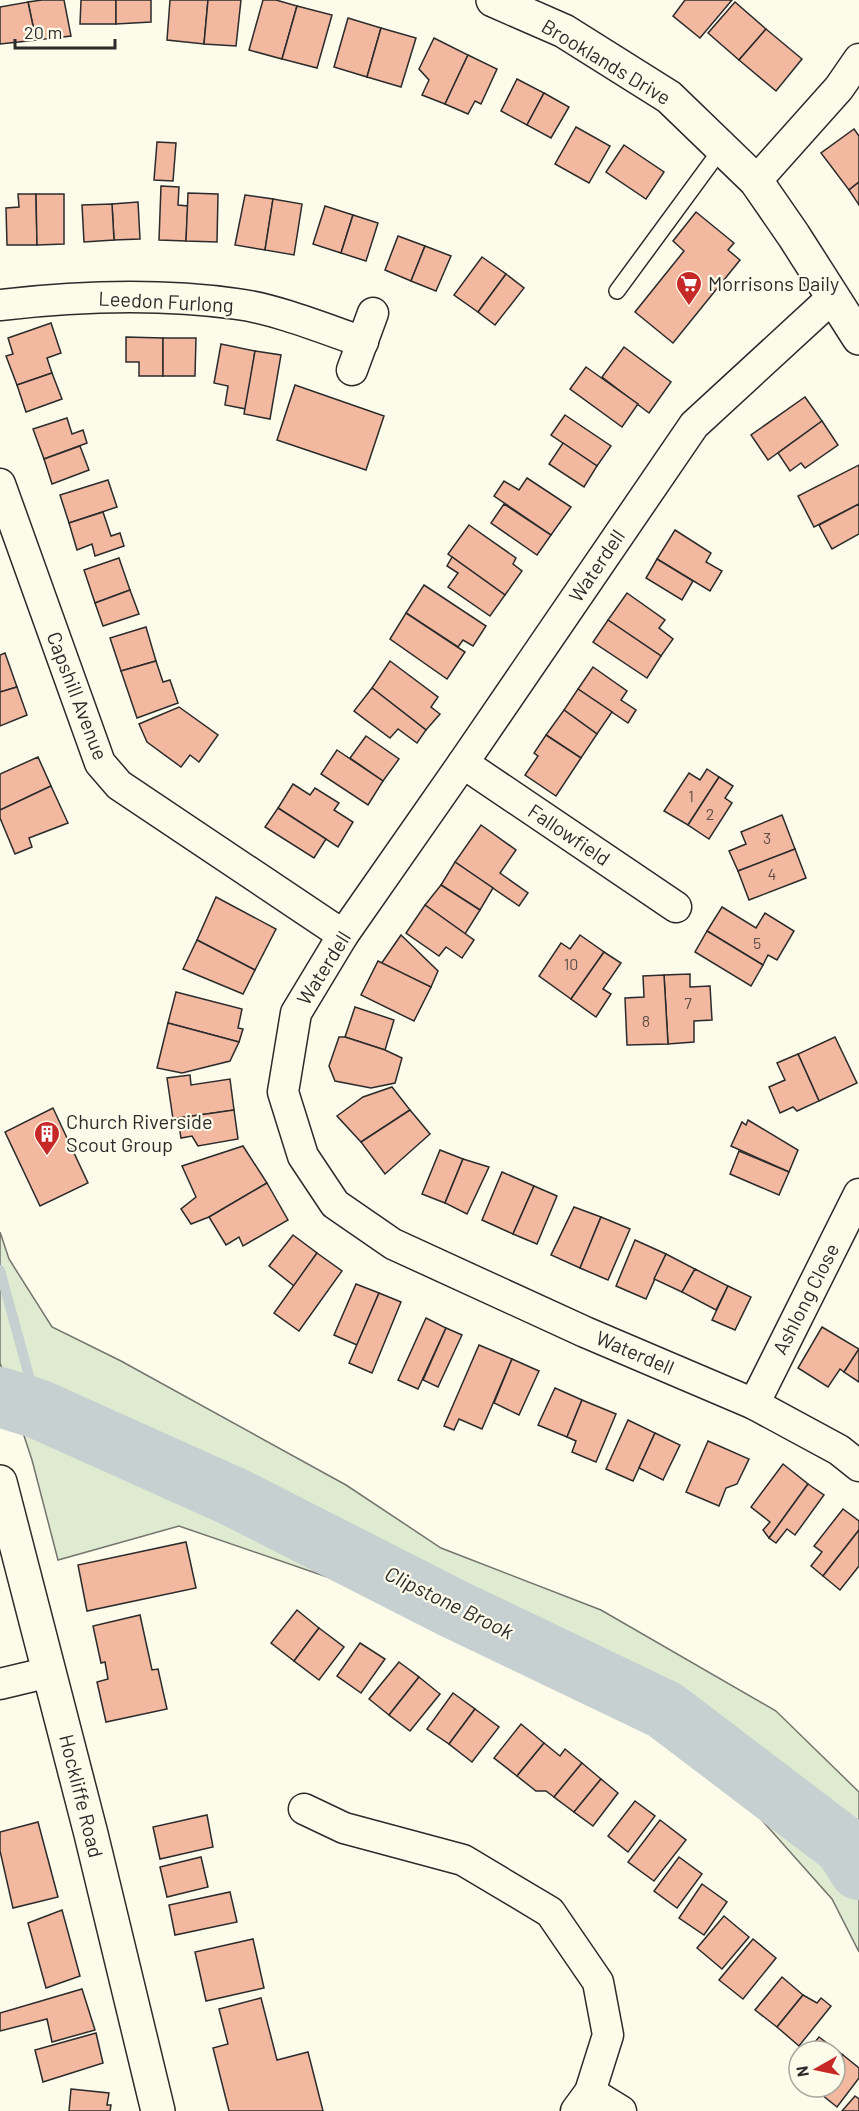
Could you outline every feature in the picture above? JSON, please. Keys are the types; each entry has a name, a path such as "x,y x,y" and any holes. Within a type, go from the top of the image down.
{"main road":[{"name":"Brooklands Drive","path":"493,0 564,32 669,97 756,181 859,338"},
{"name":"Hockliffe Road","path":"0,1482 91,1834 158,2111"}],"street":[{"path":"756,181 839,88 859,59"},
{"name":"Leedon Furlong","path":"0,304 119,297 239,304 293,318 363,342"},
{"name":"Waterdell","path":"833,297 694,424 343,935 296,1013 283,1092 303,1156 335,1204 393,1244 585,1332 754,1404 839,1450 859,1466"},
{"path":"352,370 373,313"},
{"name":"Capshill Avenue","path":"0,484 100,763 119,785 343,935"},
{"name":"Fallowfield","path":"463,763 676,907"},
{"name":"Ashlong Close","path":"754,1404 859,1194"},
{"path":"0,1684 50,1672"},
{"path":"304,1809 344,1828 463,1860 550,1912 598,1982 608,2035 583,2102 621,2111"}],"lane":[{"path":"617,291 722,148"}],"green space":[{"path":"0,1232 9,1259 52,1327 121,1361 346,1485 441,1548 601,1610 776,1711 859,1792 859,1952 832,1899 725,1779 585,1695 333,1579 179,1526 58,1560 32,1460 0,1363"}],"building":[{"path":"64,0 71,36 36,40 28,2"},
{"path":"81,0 116,0 116,24 80,24"},
{"path":"116,0 151,0 151,22 116,24"},
{"path":"170,0 208,0 204,44 167,40"},
{"path":"208,0 241,0 236,46 204,44"},
{"path":"263,0 276,0 297,6 282,59 249,50"},
{"path":"685,0 732,0 700,38 673,16"},
{"path":"28,2 36,40 0,44 0,7"},
{"path":"735,2 766,29 739,60 708,33"},
{"path":"297,6 332,15 317,68 282,59"},
{"path":"348,18 381,28 367,77 334,67"},
{"path":"381,28 416,38 401,87 367,77"},
{"path":"766,29 802,59 776,91 739,60"},
{"path":"434,38 468,55 445,104 422,95 429,80 419,69"},
{"path":"468,55 497,69 481,104 475,101 468,114 445,104"},
{"path":"517,79 544,93 527,125 501,111"},
{"path":"544,93 569,107 551,138 527,125"},
{"path":"576,127 610,146 589,183 555,164"},
{"path":"854,129 859,136 859,182 849,190 821,153"},
{"path":"157,142 176,143 173,181 154,180"},
{"path":"624,145 664,172 646,199 606,172"},
{"path":"859,182 859,205 849,190"},
{"path":"161,186 179,187 178,205 188,206 186,241 159,240"},
{"path":"188,193 218,194 217,242 186,241"},
{"path":"18,194 36,194 37,245 7,245 6,208 19,207"},
{"path":"36,194 64,194 64,244 37,245"},
{"path":"245,195 273,199 265,250 235,245"},
{"path":"273,199 302,204 294,255 265,250"},
{"path":"138,202 140,239 114,240 112,204"},
{"path":"112,204 114,240 84,242 82,205"},
{"path":"325,206 353,215 341,253 313,244"},
{"path":"696,212 734,243 728,250 740,260 673,343 635,312 684,251 673,241"},
{"path":"353,215 378,223 366,261 341,253"},
{"path":"398,236 425,246 411,281 385,270"},
{"path":"425,246 451,256 436,291 411,281"},
{"path":"482,257 506,274 478,312 454,295"},
{"path":"506,274 524,288 495,325 478,312"},
{"path":"51,323 61,353 47,358 52,373 17,385 6,356 13,354 8,338"},
{"path":"126,337 163,338 163,376 139,376 139,362 126,362"},
{"path":"163,338 196,338 195,376 163,376"},
{"path":"221,344 255,351 246,409 225,405 228,386 214,383"},
{"path":"624,347 671,382 649,413 602,377"},
{"path":"255,351 281,355 270,419 244,414"},
{"path":"586,367 638,404 622,427 570,389"},
{"path":"52,373 62,399 26,412 17,385"},
{"path":"295,385 384,416 366,470 277,440"},
{"path":"805,397 822,421 768,460 751,435"},
{"path":"565,415 611,446 597,466 551,435"},
{"path":"67,418 72,434 83,430 87,443 44,459 33,429"},
{"path":"822,421 838,445 805,468 801,463 790,471 778,453"},
{"path":"563,443 597,466 584,487 549,464"},
{"path":"80,446 89,470 52,484 44,459"},
{"path":"859,465 859,504 814,527 798,496"},
{"path":"527,478 571,507 551,535 494,496 504,481 519,490"},
{"path":"108,480 117,507 69,523 60,495"},
{"path":"504,504 551,535 537,555 491,523"},
{"path":"859,504 859,534 832,549 819,525"},
{"path":"103,512 111,536 120,533 124,546 95,556 92,544 77,550 69,523"},
{"path":"469,525 516,558 513,564 522,571 505,595 448,554"},
{"path":"675,530 711,553 706,562 722,571 710,591 657,559"},
{"path":"452,557 505,595 490,616 448,587 458,573 447,566"},
{"path":"119,558 130,590 95,603 84,570"},
{"path":"657,559 693,581 682,600 646,578"},
{"path":"424,585 486,626 473,646 463,640 458,647 406,613"},
{"path":"130,590 139,614 103,626 95,603"},
{"path":"627,593 665,620 659,628 673,639 661,656 608,620"},
{"path":"406,613 465,652 447,679 390,639"},
{"path":"608,620 661,656 647,678 593,642"},
{"path":"146,627 156,661 121,671 110,638"},
{"path":"5,653 17,687 0,692 0,655"},
{"path":"156,661 163,682 170,680 178,703 137,718 121,671"},
{"path":"390,661 438,697 431,707 440,714 426,730 372,688"},
{"path":"593,667 627,691 621,700 636,710 628,723 578,689"},
{"path":"17,687 27,715 0,726 0,692"},
{"path":"372,688 426,730 417,743 398,729 390,738 354,711"},
{"path":"578,689 612,712 597,734 564,710"},
{"path":"179,707 218,735 199,762 190,755 181,767 147,742 139,724"},
{"path":"564,710 597,734 581,758 546,735"},
{"path":"546,735 581,758 556,796 525,775 538,756 534,753"},
{"path":"366,736 399,759 383,781 350,758"},
{"path":"337,750 383,781 368,805 321,774"},
{"path":"38,757 51,786 0,810 0,774"},
{"path":"707,769 719,777 688,825 664,811 689,773 700,780"},
{"path":"719,777 733,786 725,798 732,803 709,839 688,825"},
{"path":"293,784 310,795 315,788 339,803 334,810 353,822 338,847 278,808"},
{"path":"51,786 68,823 29,838 32,847 15,854 0,818 0,810"},
{"path":"278,808 326,839 314,858 265,827"},
{"path":"782,815 795,849 738,871 729,851 746,844 741,832"},
{"path":"481,825 516,850 500,873 528,893 519,906 455,862"},
{"path":"795,849 806,878 749,900 738,871"},
{"path":"455,862 493,888 480,910 441,885"},
{"path":"441,885 480,910 465,934 425,905"},
{"path":"216,897 276,929 255,970 197,940"},
{"path":"425,905 474,940 462,958 446,947 439,956 406,933"},
{"path":"722,907 756,928 765,913 794,931 777,960 768,955 763,965 707,931"},
{"path":"707,931 763,965 751,986 695,952"},
{"path":"401,935 438,971 431,987 381,964"},
{"path":"580,935 604,952 571,999 539,976 561,943 570,949"},
{"path":"197,940 255,970 243,994 183,969"},
{"path":"604,952 621,963 603,989 611,994 596,1017 571,999"},
{"path":"378,961 431,987 414,1021 361,995"},
{"path":"690,974 690,987 710,986 712,1020 694,1021 694,1042 668,1044 664,975"},
{"path":"664,975 668,1044 627,1045 625,998 644,997 643,976"},
{"path":"176,992 242,1009 238,1028 243,1029 239,1042 168,1023"},
{"path":"355,1007 394,1020 385,1050 345,1037"},
{"path":"168,1023 239,1042 230,1061 182,1073 157,1068"},
{"path":"339,1037 385,1050 402,1058 395,1083 371,1088 335,1081 329,1066"},
{"path":"835,1037 857,1083 819,1101 798,1054"},
{"path":"798,1054 819,1101 797,1111 793,1107 780,1113 769,1087 785,1080 777,1063"},
{"path":"190,1075 191,1085 230,1079 234,1110 173,1119 167,1078"},
{"path":"392,1087 410,1110 361,1142 337,1116 363,1097"},
{"name":"Church Riverside Scout Group","path":"53,1108 88,1183 40,1206 5,1132"},
{"path":"234,1110 238,1139 198,1146 192,1136 181,1138 178,1118"},
{"path":"410,1110 430,1134 385,1174 361,1142"},
{"path":"748,1120 798,1150 789,1172 731,1146 742,1122 746,1125"},
{"path":"243,1146 267,1183 209,1217 191,1224 181,1209 196,1197 182,1166"},
{"path":"440,1150 463,1159 445,1203 422,1194"},
{"path":"739,1151 789,1172 779,1195 730,1174"},
{"path":"463,1159 489,1167 467,1214 445,1203"},
{"path":"502,1172 534,1186 513,1234 482,1220"},
{"path":"267,1183 288,1220 243,1246 239,1237 226,1245 209,1217"},
{"path":"534,1186 557,1196 537,1244 513,1234"},
{"path":"574,1207 601,1217 580,1268 551,1255"},
{"path":"601,1217 630,1229 608,1280 580,1268"},
{"path":"293,1235 317,1253 294,1286 269,1266"},
{"path":"635,1240 666,1254 646,1299 616,1286"},
{"path":"317,1253 342,1271 299,1331 274,1313"},
{"path":"666,1254 695,1269 682,1292 654,1279"},
{"path":"695,1269 728,1286 716,1310 682,1292"},
{"path":"356,1284 379,1293 357,1345 334,1335"},
{"path":"728,1286 751,1297 735,1330 712,1320"},
{"path":"379,1293 401,1302 372,1373 349,1363"},
{"path":"426,1318 446,1328 418,1389 398,1380"},
{"path":"822,1327 859,1349 844,1372 840,1369 828,1387 798,1368"},
{"path":"446,1328 462,1335 438,1387 423,1380"},
{"path":"479,1345 512,1359 482,1429 459,1419 454,1430 444,1426"},
{"path":"859,1349 859,1382 844,1372"},
{"path":"512,1359 539,1371 519,1415 494,1403"},
{"path":"555,1388 582,1400 567,1437 538,1425"},
{"path":"582,1400 616,1414 596,1462 572,1452 576,1441 567,1437"},
{"path":"628,1420 655,1433 633,1481 606,1469"},
{"path":"655,1433 680,1445 663,1480 639,1468"},
{"path":"708,1441 749,1459 737,1484 726,1488 719,1506 686,1492"},
{"path":"783,1464 808,1484 769,1538 763,1530 770,1522 751,1507"},
{"path":"808,1484 824,1495 795,1535 787,1529 776,1543 769,1538"},
{"path":"843,1509 859,1521 859,1530 823,1576 811,1566 822,1552 814,1546"},
{"path":"859,1530 859,1566 840,1590 823,1576"},
{"path":"186,1542 196,1588 87,1611 78,1565"},
{"path":"297,1610 319,1628 294,1661 271,1643"},
{"path":"140,1615 152,1670 158,1669 167,1709 106,1722 97,1682 108,1679 105,1662 101,1663 93,1626"},
{"path":"319,1628 344,1647 319,1680 294,1661"},
{"path":"360,1643 385,1659 361,1693 337,1676"},
{"path":"399,1662 419,1677 389,1715 369,1699"},
{"path":"419,1677 440,1694 410,1731 389,1715"},
{"path":"453,1693 475,1709 449,1744 427,1729"},
{"path":"475,1709 499,1727 472,1762 449,1744"},
{"path":"521,1724 544,1743 517,1776 494,1758"},
{"path":"544,1743 560,1756 565,1749 582,1763 554,1797 546,1791 536,1791 517,1776"},
{"path":"582,1763 601,1779 574,1812 554,1797"},
{"path":"601,1779 618,1793 593,1826 574,1812"},
{"path":"635,1801 655,1816 628,1852 608,1836"},
{"path":"207,1815 213,1847 160,1859 153,1827"},
{"path":"660,1820 686,1840 654,1881 628,1862"},
{"path":"38,1822 58,1897 13,1908 0,1851 0,1832"},
{"path":"201,1857 208,1887 167,1897 160,1867"},
{"path":"679,1857 702,1874 677,1908 654,1891"},
{"path":"702,1884 727,1902 704,1935 679,1918"},
{"path":"230,1892 237,1922 175,1935 169,1905"},
{"path":"62,1910 80,1976 46,1988 28,1923"},
{"path":"724,1916 749,1937 722,1969 697,1948"},
{"path":"253,1939 264,1988 206,2001 195,1952"},
{"path":"753,1939 776,1958 743,1999 719,1980"},
{"path":"782,1977 803,1995 777,2027 755,2010"},
{"path":"82,1989 95,2030 52,2042 47,2019 0,2031 0,2013"},
{"path":"803,1995 817,2003 821,1998 831,2006 805,2039 791,2039 777,2027"},
{"path":"261,1998 277,2060 308,2052 323,2111 229,2111 213,2048 228,2044 219,2009"},
{"path":"96,2033 103,2063 43,2082 35,2050"},
{"path":"847,2058 859,2068 859,2078 847,2094"},
{"path":"71,2089 109,2093 107,2105 111,2105 110,2111 69,2111"},
{"path":"855,2096 859,2099 859,2111 842,2111"},
{"path":"827,2099 843,2099 837,2107"}],"waterway":[{"path":"0,1270 38,1409"},
{"name":"Clipstone Brook","path":"0,1397 38,1409 234,1497 454,1609 665,1710 844,1846 859,1870"}],"place":[{"name":"Morrisons Daily","path":"689,307"},
{"name":"Church Riverside Scout Group","path":"47,1157"}]}
